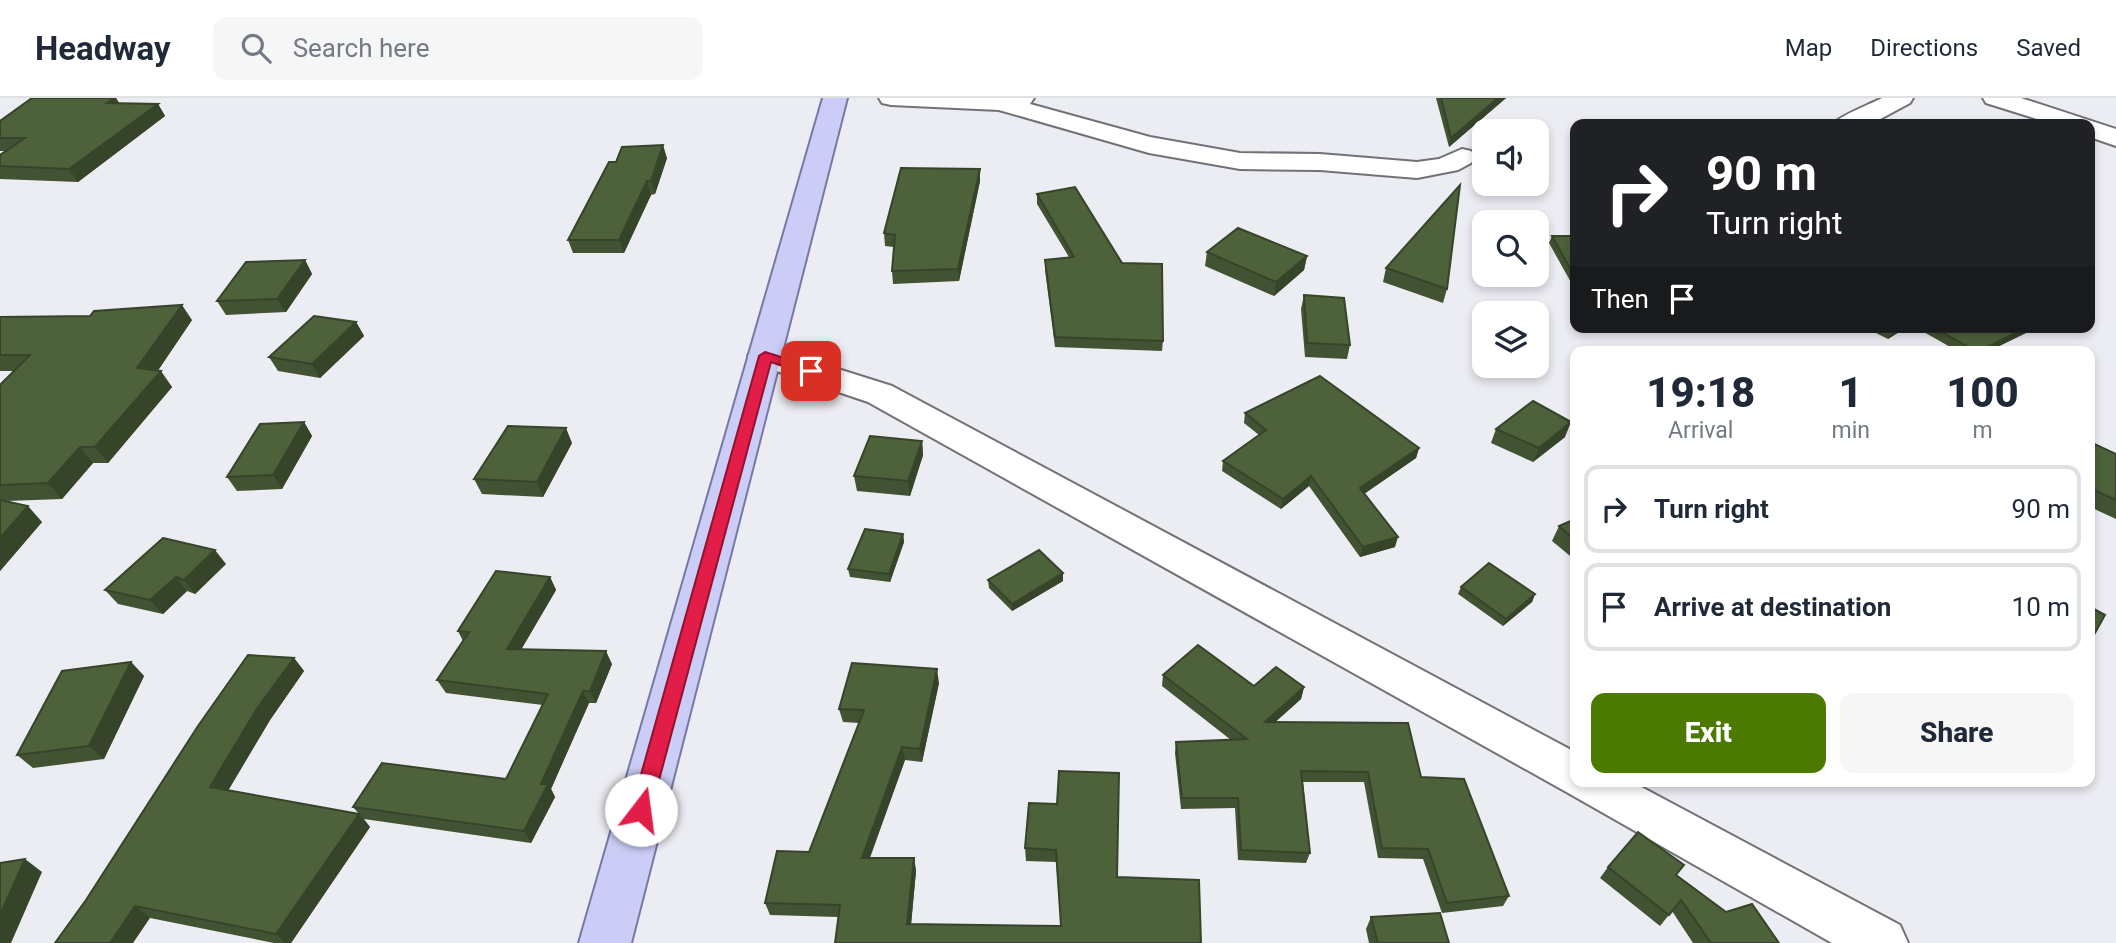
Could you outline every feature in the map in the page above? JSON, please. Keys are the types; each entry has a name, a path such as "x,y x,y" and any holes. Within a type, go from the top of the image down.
{"main road":[{"path":"605,943 835,98"}],"street":[{"path":"891,98 1011,100 1110,135 1240,161 1330,162 1396,170 1453,163 1462,157"},
{"path":"1862,119 1901,98"},
{"path":"1995,98 2062,119"},
{"path":"2095,130 2116,138"},
{"path":"765,356 880,394 1570,772"},
{"path":"1597,787 1882,943"}],"building":[{"path":"32,98 114,98 107,103 158,104 69,169 0,166 0,155 25,138 0,138 0,121"},
{"path":"1441,98 1498,98 1472,119 1451,138"},
{"path":"663,145 651,181 647,181 619,240 568,240 609,162 616,162 622,147"},
{"path":"901,168 980,169 958,269 892,271 895,235 884,233"},
{"path":"1460,185 1447,289 1386,268"},
{"path":"1075,187 1122,263 1162,264 1163,341 1055,337 1045,260 1074,257 1037,194"},
{"path":"1238,228 1307,256 1276,282 1207,252"},
{"path":"1552,236 1570,236 1570,268"},
{"path":"305,260 277,299 217,301 246,262"},
{"path":"1304,295 1344,298 1350,345 1307,343"},
{"path":"182,305 137,368 161,371 95,447 80,447 48,483 0,485 0,385 30,355 0,355 0,317 90,316 94,311"},
{"path":"314,316 356,322 312,364 269,357"},
{"path":"1944,333 2016,333 1989,346 1966,346"},
{"path":"1320,376 1419,448 1360,488 1398,537 1363,547 1311,476 1283,499 1223,461 1266,430 1245,413"},
{"path":"1533,401 1570,421 1539,448 1496,429"},
{"path":"304,422 273,475 227,477 260,424"},
{"path":"508,426 566,428 537,482 474,479"},
{"path":"870,436 922,441 908,481 854,476"},
{"path":"2095,444 2116,454 2116,500 2095,490"},
{"path":"0,500 28,506 0,538"},
{"path":"1570,521 1570,536 1559,526"},
{"path":"865,529 903,534 889,574 848,569"},
{"path":"163,538 215,550 184,580 176,577 150,600 105,590"},
{"path":"1039,550 1063,573 1012,604 988,580"},
{"path":"1489,563 1535,594 1506,619 1461,587"},
{"path":"496,571 550,577 507,649 606,651 590,691 583,691 541,784 548,784 524,831 353,807 382,763 506,779 548,694 437,680 469,632 458,631"},
{"path":"2095,610 2105,615 2095,633"},
{"path":"1198,645 1254,686 1276,667 1304,687 1265,722 1408,723 1421,777 1464,779 1509,896 1447,903 1428,849 1382,848 1368,772 1301,771 1310,853 1241,850 1238,798 1182,798 1176,742 1247,739 1163,675"},
{"path":"248,655 294,658 258,707 210,787 359,814 276,934 135,906 110,943 55,943 86,900 198,726"},
{"path":"131,662 89,746 17,755 62,671"},
{"path":"852,663 937,669 920,749 902,747 862,858 914,858 907,924 1061,926 1056,850 1025,848 1029,803 1057,804 1059,771 1119,773 1117,877 1199,880 1201,943 835,943 840,905 765,903 777,851 809,852 864,710 839,709"},
{"path":"1638,832 1684,865 1676,875 1726,912 1752,904 1779,943 1711,943 1681,900 1669,915 1608,867"},
{"path":"25,859 0,915 0,863"},
{"path":"1440,913 1449,943 1378,943 1371,917"}],"route":[{"path":"641,810 765,356 811,371"}]}
